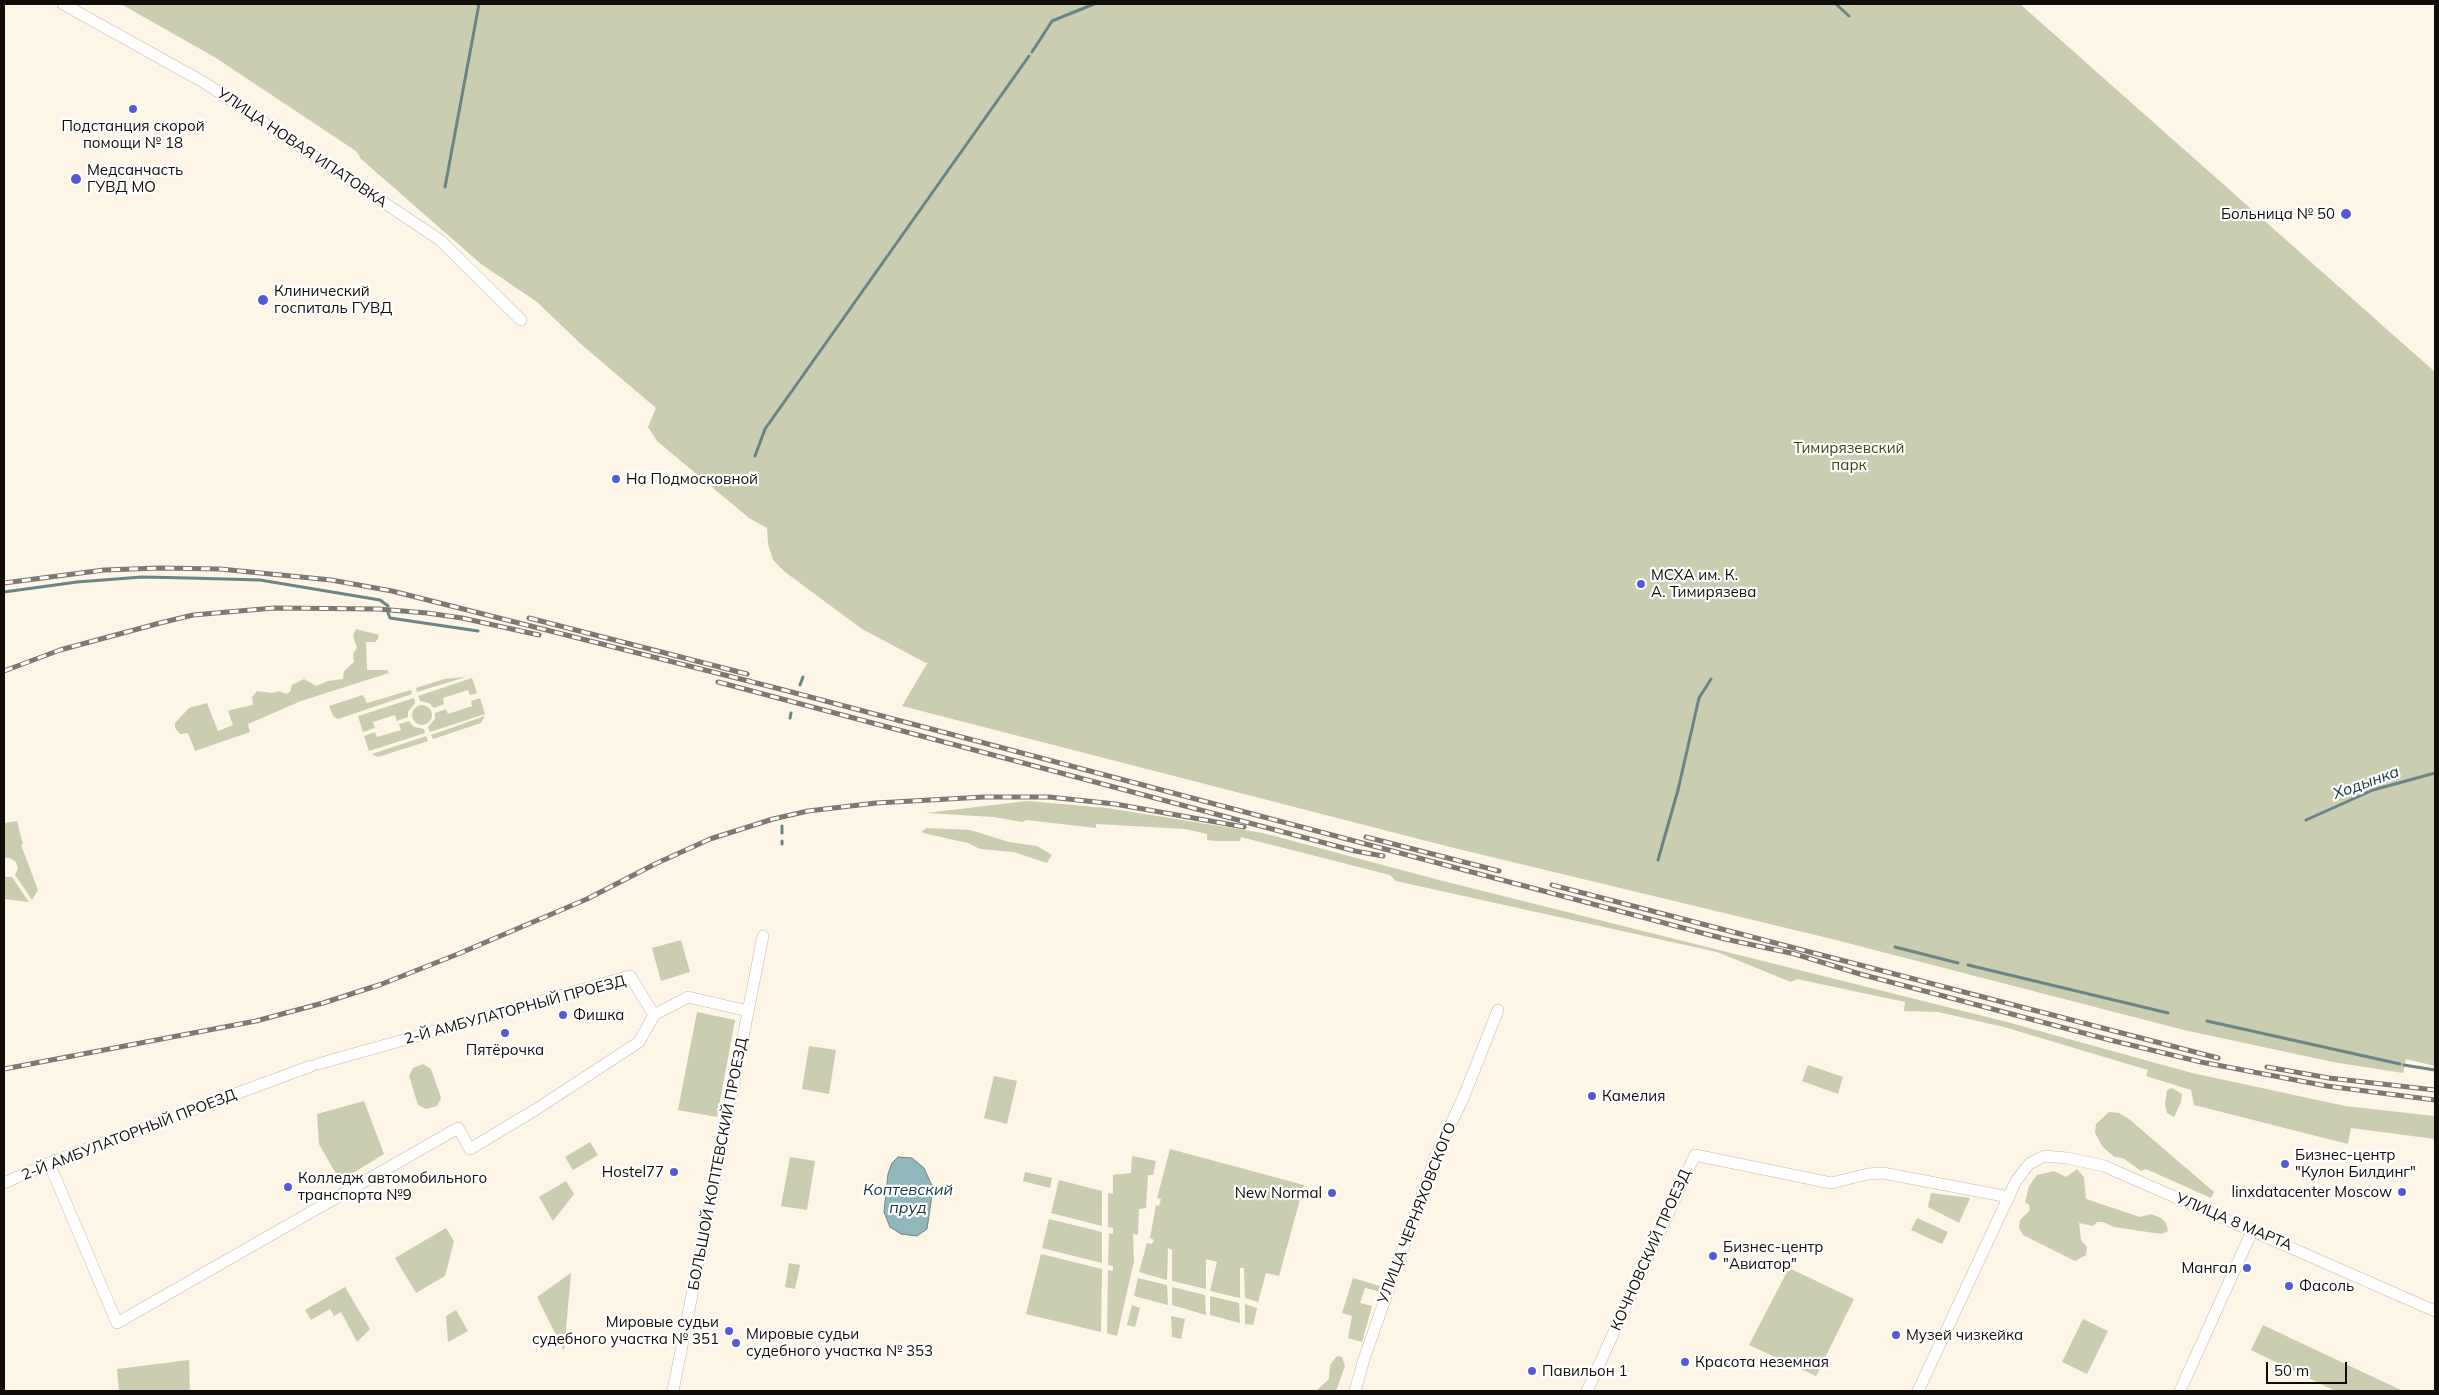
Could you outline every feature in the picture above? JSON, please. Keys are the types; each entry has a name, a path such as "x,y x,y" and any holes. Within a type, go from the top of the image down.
{"street":[{"name":"УЛИЦА НОВАЯ ИПАТОВКА","path":"63,4 205,83 440,240 521,320"},
{"name":"БОЛЬШОЙ КОПТЕВСКИЙ ПРОЕЗД","path":"673,1391 763,936"},
{"name":"2-Й АМБУЛАТОРНЫЙ ПРОЕЗД","path":"4,1183 49,1164 315,1065 630,976 654,1015"},
{"path":"49,1164 117,1323 458,1128 470,1149 535,1110 639,1042 654,1015 688,997 748,1011"},
{"name":"УЛИЦА ЧЕРНЯХОВСКОГО","path":"1355,1391 1367,1349 1435,1158 1464,1096 1498,1010"},
{"name":"КОЧНОВСКИЙ ПРОЕЗД","path":"1587,1391 1695,1155 1831,1183 1868,1174 1883,1173 2009,1198"},
{"name":"УЛИЦА 8 МАРТА","path":"2009,1198 2016,1181 2029,1164 2044,1156 2055,1156 2104,1166 2435,1311"},
{"path":"1918,1391 2009,1198"},
{"path":"2180,1391 2253,1230"}],"green space":[{"name":"Тимирязевский парк","path":"121,4 2020,4 2435,372 2435,1066 2406,1059 2403,1073 2333,1062 2184,1030 1832,939 1450,847 902,706 928,662 926,663 862,629 785,572 773,560 768,544 767,528 749,518 657,441 648,427 656,408 582,345 537,302 481,264 361,159 356,151 216,58"},
{"path":"356,629 379,635 375,642 366,642 367,670 387,670 389,673 301,701 248,724 250,732 195,751 188,733 180,734 175,728 175,723 189,708 207,703 218,731 233,725 228,711 253,705 252,697 257,691 272,693 279,691 286,694 290,692 292,685 304,679 316,686 328,681 343,679 344,671 354,662 353,654 357,648 353,636"},
{"path":"466,677 417,692 416,688 444,679"},
{"path":"472,678 477,693 470,695 468,690 443,698 444,704 434,708 429,703 420,701 418,696"},
{"path":"411,690 412,694 338,719 333,716 329,706 363,695 367,703"},
{"path":"414,698 415,703 408,712 408,717 397,721 395,715 373,722 375,728 363,732 358,716"},
{"path":"480,698 485,714 430,732 428,727 435,719 435,713 446,709 448,714 472,706 471,701"},
{"path":"422,705 429,708 432,715 429,722 422,725 415,722 412,715 415,708"},
{"path":"485,716 481,723 433,739 431,735"},
{"path":"409,721 414,727 424,729 425,733 369,751 364,736 375,732 377,737 401,730 399,724"},
{"path":"426,736 428,741 378,757 372,754"},
{"path":"1027,801 1107,808 1263,833 1439,880 2007,1022 2192,1073 2345,1106 2435,1116 2435,1139 2351,1128 2348,1144 2194,1105 2191,1090 2146,1076 2148,1070 2004,1027 1938,1012 1904,1011 1905,1002 1797,979 1791,982 1717,952 1396,881 1390,875 1241,837 1240,841 1216,841 1207,840 1207,834 1185,829 1096,824 1096,828 1026,820 1022,822 994,817 926,813"},
{"path":"17,821 23,844 21,845 38,890 32,900 15,875 18,868 16,862 10,858 4,858 4,823"},
{"path":"927,828 970,830 1009,842 1037,846 1052,855 1047,863 1014,852 980,849 968,843 923,833 922,831"},
{"path":"4,877 12,877 29,902 4,899"},
{"path":"681,940 690,972 661,981 652,948"},
{"path":"697,1012 735,1020 717,1117 678,1110"},
{"path":"809,1046 836,1050 829,1094 802,1089"},
{"path":"423,1064 431,1069 441,1098 437,1106 426,1109 418,1105 409,1076 413,1068"},
{"path":"1808,1065 1843,1077 1838,1094 1802,1081"},
{"path":"994,1076 1017,1081 1007,1124 984,1118"},
{"path":"2172,1088 2182,1094 2181,1102 2174,1117 2167,1113 2165,1104 2167,1090"},
{"path":"364,1101 384,1154 340,1181 319,1144 317,1114"},
{"path":"2109,1112 2119,1113 2129,1119 2214,1192 2211,1198 2146,1169 2141,1171 2123,1158 2114,1157 2102,1146 2095,1133 2096,1124"},
{"path":"590,1142 598,1155 573,1170 565,1157"},
{"path":"1170,1149 1304,1185 1279,1276 1266,1273 1258,1302 1245,1298 1244,1268 1240,1268 1240,1298 1210,1291 1217,1262 1206,1259 1206,1289 1172,1281 1172,1250 1168,1248 1167,1280 1139,1272 1147,1243 1152,1244 1154,1240 1150,1238 1156,1205 1159,1206 1161,1199 1157,1198"},
{"path":"1132,1156 1156,1161 1153,1175 1148,1175 1146,1208 1139,1209 1138,1235 1133,1234 1134,1261 1117,1336 1107,1333 1108,1270 1113,1271 1113,1266 1108,1265 1109,1233 1113,1234 1113,1228 1108,1227 1108,1193 1113,1194 1113,1175 1131,1173"},
{"path":"790,1157 815,1161 807,1210 781,1206"},
{"path":"2077,1169 2084,1177 2086,1199 2140,1217 2151,1214 2161,1218 2166,1223 2168,1231 2161,1234 2114,1227 2103,1222 2097,1222 2093,1226 2079,1223 2081,1240 2087,1247 2086,1255 2075,1261 2023,1235 2019,1228 2020,1220 2030,1210 2029,1205 2025,1202 2029,1186 2037,1175 2054,1171 2066,1177"},
{"path":"1025,1172 1052,1178 1050,1188 1023,1181"},
{"path":"1059,1180 1102,1191 1102,1226 1051,1213"},
{"path":"566,1181 574,1194 553,1221 539,1197"},
{"path":"1931,1193 1970,1198 1959,1223 1928,1207"},
{"path":"1917,1218 1948,1232 1942,1244 1911,1230"},
{"path":"1049,1219 1102,1232 1102,1263 1042,1248"},
{"path":"446,1228 454,1241 445,1276 416,1293 395,1258"},
{"path":"1041,1254 1102,1269 1101,1332 1026,1314"},
{"path":"789,1263 800,1265 795,1289 785,1287"},
{"path":"1789,1268 1854,1299 1816,1376 1749,1345"},
{"path":"571,1273 564,1351 537,1297"},
{"path":"1138,1278 1167,1285 1168,1305 1134,1296"},
{"path":"1353,1278 1380,1286 1378,1291 1365,1288 1360,1303 1372,1306 1362,1342 1348,1338 1352,1316 1342,1313"},
{"path":"345,1287 370,1329 357,1342 341,1312 334,1316 330,1309 311,1320 305,1310"},
{"path":"1172,1287 1205,1295 1206,1315 1172,1305"},
{"path":"1210,1296 1239,1303 1240,1323 1210,1315"},
{"path":"1245,1304 1257,1308 1253,1325 1245,1324"},
{"path":"1132,1305 1140,1308 1135,1327 1127,1325"},
{"path":"456,1310 468,1331 448,1342 446,1316"},
{"path":"1171,1316 1185,1319 1181,1339 1172,1337"},
{"path":"2083,1319 2108,1331 2087,1374 2062,1362"},
{"path":"2263,1325 2403,1391 2336,1391 2325,1386 2251,1350"},
{"path":"1337,1356 1342,1357 1345,1366 1336,1391 1316,1391 1329,1379 1330,1365"},
{"path":"189,1360 190,1391 119,1391 117,1369"}],"water":[{"name":"Коптевский пруд","path":"898,1157 912,1158 924,1168 933,1188 927,1229 917,1236 901,1234 890,1227 884,1212 888,1174 892,1163"}],"waterway":[{"path":"445,187 479,4"},
{"path":"1032,52 1052,21 1094,4"},
{"path":"1836,4 1849,16"},
{"path":"755,456 765,429 1029,56"},
{"path":"4,592 77,582 142,577 260,580 380,600 388,606"},
{"path":"388,613 390,618 478,631"},
{"path":"800,685 803,677"},
{"path":"1658,860 1678,790 1699,698 1711,679"},
{"path":"790,718 791,713"},
{"name":"Ходынка","path":"2306,820 2373,790 2435,773"},
{"path":"782,826 782,833"},
{"path":"1895,947 1958,963"},
{"path":"1968,965 2168,1013"},
{"path":"2207,1021 2400,1064"},
{"path":"2404,1065 2435,1070"}],"railway":[{"path":"4,583 104,570 160,568 220,569 331,580 392,591 780,689 1725,939 1795,954 1860,974 2110,1040 2201,1062 2327,1086 2435,1100"},
{"path":"4,671 60,650 193,615 274,608 378,609 427,613 462,618 539,635"},
{"path":"529,618 747,674"},
{"path":"718,682 1355,851 1383,856"},
{"path":"4,1069 256,1021 323,1003 382,984 458,954 587,899 655,864 710,839 773,819 808,811 876,803 984,797 1049,797 1115,804 1244,827"},
{"path":"1366,837 1499,871"},
{"path":"1552,885 2218,1058"},
{"path":"2267,1067 2329,1078 2435,1090"}],"place":[{"name":"Подстанция скорой помощи № 18","path":"133,109"},
{"name":"Медсанчасть ГУВД МО","path":"76,179"},
{"name":"Больница № 50","path":"2346,214"},
{"name":"Клинический госпиталь ГУВД","path":"263,300"},
{"name":"На Подмосковной","path":"616,479"},
{"name":"МСХА им. К. А. Тимирязева","path":"1641,584"},
{"name":"Фишка","path":"563,1015"},
{"name":"Пятёрочка","path":"505,1033"},
{"name":"Камелия","path":"1592,1096"},
{"name":"Бизнес-центр \"Кулон Билдинг\"","path":"2285,1164"},
{"name":"Hostel77","path":"674,1172"},
{"name":"Колледж автомобильного транспорта №9","path":"288,1187"},
{"name":"linxdatacenter Moscow","path":"2402,1192"},
{"name":"New Normal","path":"1332,1193"},
{"name":"Бизнес-центр \"Авиатор\"","path":"1713,1256"},
{"name":"Мангал","path":"2247,1268"},
{"name":"Фасоль","path":"2289,1286"},
{"name":"Мировые судьи судебного участка № 351","path":"729,1331"},
{"name":"Музей чизкейка","path":"1896,1335"},
{"name":"Мировые судьи судебного участка № 353","path":"736,1343"},
{"name":"Красота неземная","path":"1685,1362"},
{"name":"Павильон 1","path":"1532,1371"}]}
